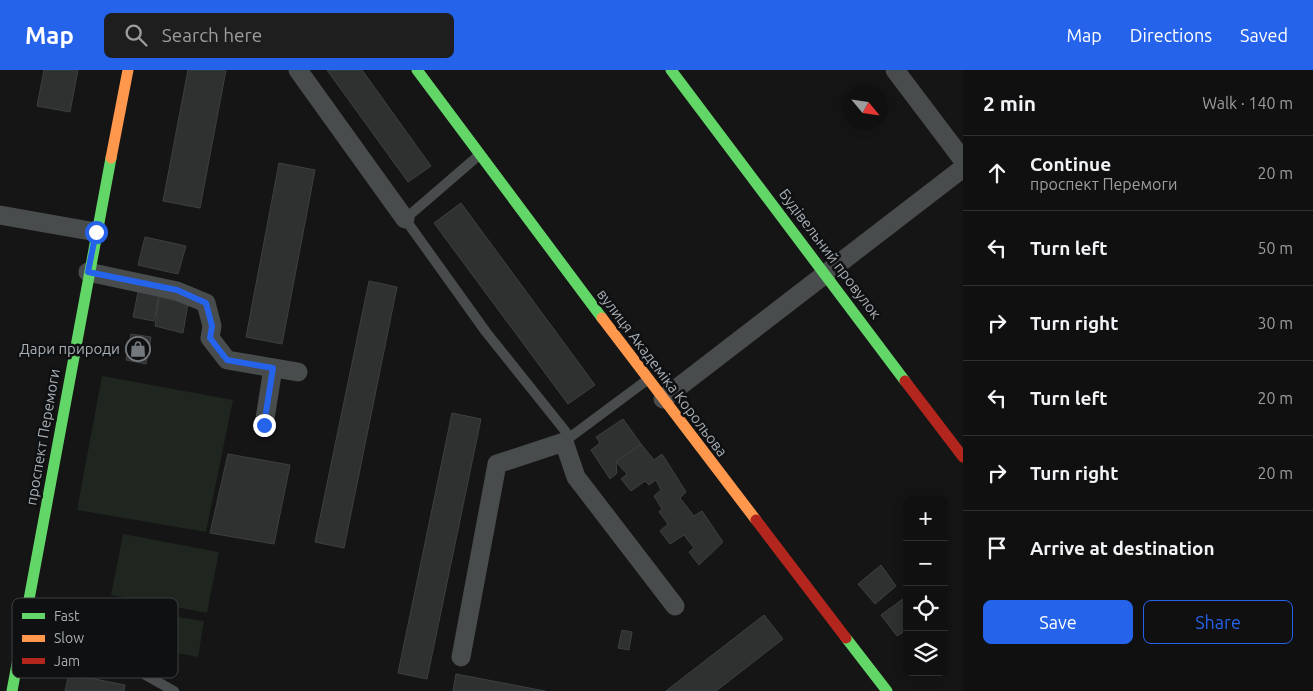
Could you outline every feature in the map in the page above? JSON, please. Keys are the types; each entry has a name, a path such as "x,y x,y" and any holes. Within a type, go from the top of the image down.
{"street":[{"name":"проспект Перемоги","path":"29,598 88,272 128,70"},
{"path":"298,70 405,219"},
{"name":"вулиця Академіка Корольова","path":"417,70 663,399 887,691"},
{"name":"Будівельний провулок","path":"671,70 963,457"},
{"path":"895,70 963,160"},
{"path":"663,399 963,168"},
{"path":"0,215 96,232"},
{"path":"88,272 177,290 206,303 212,326 210,338 227,360 298,372"},
{"path":"264,425 273,368"},
{"path":"461,657 498,464 567,439 576,476 675,606"},
{"name":"проспект Перемоги","path":"12,691 14,678"}],"lane":[{"path":"479,155 405,219 486,332 567,439 648,379"},
{"path":"151,678 174,691"}],"shaded area":[{"path":"102,376 233,400 206,532 77,510"},
{"path":"123,534 219,552 207,613 178,608 178,598 127,598 111,595"},
{"path":"178,617 204,621 198,657 178,653"}],"building":[{"path":"44,70 78,70 70,112 37,106"},
{"path":"188,70 226,70 200,208 163,201"},
{"path":"327,70 362,70 431,166 408,182"},
{"path":"279,163 315,170 282,344 246,337"},
{"path":"461,203 595,385 568,404 434,223"},
{"path":"145,237 186,246 178,274 138,265"},
{"path":"369,281 397,287 344,548 315,542"},
{"path":"139,287 160,291 154,321 133,317"},
{"path":"159,297 188,304 183,333 155,326"},
{"name":"Дари природи","path":"131,334 151,337 146,364 126,360"},
{"path":"452,413 481,419 427,679 398,673"},
{"path":"623,419 641,444 616,462 617,473 610,479 591,450 600,443 596,437"},
{"path":"641,444 654,460 662,454 686,492 680,498 694,516 702,511 723,542 699,565 689,552 694,548 684,535 670,544 660,531 668,524 659,512 662,509 654,496 661,490 656,480 649,485 645,481 631,491 621,479 627,474 616,462"},
{"path":"228,454 290,465 274,544 210,533"},
{"path":"881,565 896,586 875,604 858,584"},
{"path":"903,599 903,632 897,636 881,615"},
{"path":"764,615 783,639 716,691 666,691"},
{"path":"622,630 632,632 629,650 618,648"},
{"path":"456,674 545,691 453,691"},
{"path":"68,678 89,678 125,685 124,691 65,691"}],"traffic: fast":[{"path":"417,70 602,318"},
{"path":"671,70 905,381"},
{"path":"29,598 111,158"},
{"path":"846,638 887,691"},
{"path":"12,691 14,678"}],"traffic: slow":[{"path":"111,158 128,70"},
{"path":"602,318 756,520"}],"traffic: jam":[{"path":"905,381 963,457"},
{"path":"756,520 846,638"}],"place":[{"name":"Дари природи","path":"138,349"}],"route":[{"path":"96,232 88,272 177,290 206,303 212,326 210,338 227,360 273,368 264,425"}]}
